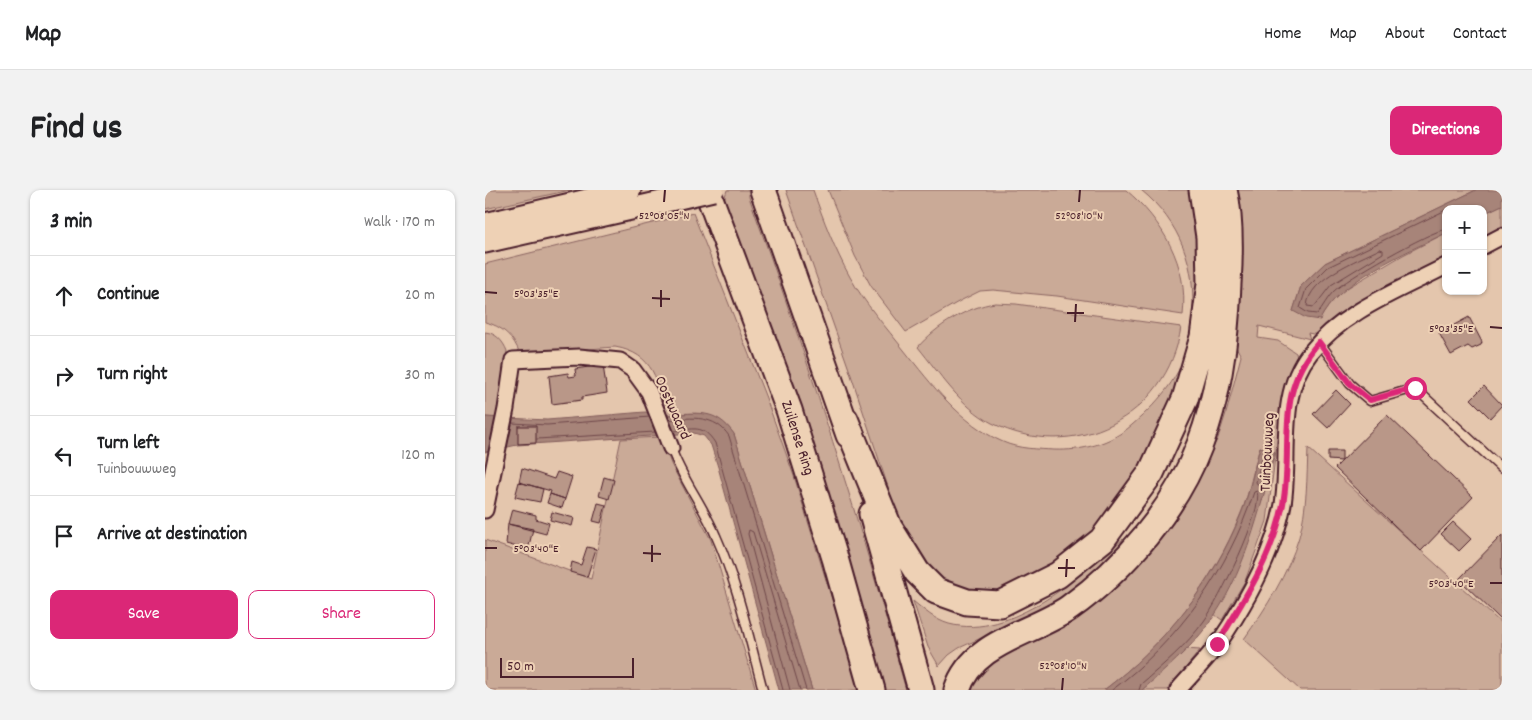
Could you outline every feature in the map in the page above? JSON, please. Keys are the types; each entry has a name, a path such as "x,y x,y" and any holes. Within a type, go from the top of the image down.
{"main road":[{"path":"485,224 630,190"},
{"name":"Zuilense Ring","path":"707,190 789,410 835,558 872,690"},
{"path":"485,242 713,190"},
{"path":"763,190 845,419 889,527 917,572 936,591 967,602 1000,604 1058,575 1102,540 1151,473 1185,399 1203,337 1210,284 1209,237 1202,190"},
{"path":"957,690 962,676 973,660 987,650 1069,608 1110,574 1142,540 1187,474 1200,444 1209,414 1218,373 1227,310 1229,265 1225,190"},
{"path":"845,419 921,690"}],"street":[{"path":"1487,244 1502,236"},
{"name":"Tuinbouwweg","path":"1178,690 1217,644 1264,563 1283,505 1286,478 1288,406 1300,371 1308,355 1319,342 1345,320 1442,268"},
{"name":"Oostwaard","path":"485,510 506,409 513,360 579,357 620,361 642,380 655,406 671,448"}],"lane":[{"path":"1319,342 1350,384 1370,400 1415,388 1502,469"},
{"name":"Oostwaard","path":"671,448 679,471 715,534 731,572 763,690"}],"shaded area":[{"path":"485,190 570,190 485,209"},
{"path":"727,190 749,190 749,197 833,442 871,565 906,690 881,690 723,203"},
{"path":"786,190 813,190 845,267 875,315 925,376 960,414 974,425 1003,442 1028,448 1064,450 1085,448 1105,442 1123,432 1163,394 1185,357 1191,328 1198,331 1151,460 1100,529 1026,586 977,596 932,578 900,523 850,372"},
{"path":"828,190 1126,190 1151,215 1170,245 1182,279 1183,315 1057,296 993,290 980,291 906,332 871,286 855,256"},
{"path":"1141,190 1193,190 1199,221 1200,318 1192,316 1192,280 1183,247 1176,231 1155,203"},
{"path":"1230,190 1476,190 1325,263 1301,286 1293,311 1321,317 1337,294 1403,255 1442,235 1442,258 1382,290 1318,335 1308,333 1310,339 1259,326 1258,338 1278,341 1296,353 1297,358 1278,434 1267,521 1245,581 1222,620 1214,614 1223,601 1262,500 1275,452 1260,447 1244,505 1230,539 1216,564 1185,611 1147,653 1126,672 1104,690 966,690 970,675 1184,503 1218,438 1227,410 1241,356 1231,337"},
{"path":"1502,205 1502,226 1487,234 1487,212"},
{"path":"693,213 766,398 794,476 860,690 812,690 734,434 727,426 720,420 704,414 667,415 657,380 652,371 639,356 628,351 615,347 520,354 507,333 497,326 485,322 485,264"},
{"path":"995,303 1016,304 1181,327 1172,359 1157,386 1137,408 1112,424 1084,434 1054,438 1023,434 992,423 970,408 918,347 943,325 963,313"},
{"path":"485,332 499,338 507,351 496,418 485,417"},
{"path":"661,437 671,464 711,540 756,690 485,690 485,540 591,579 621,439"},
{"path":"1308,448 1502,624 1502,690 1300,690 1244,639 1276,590 1289,564 1299,537 1305,504"},
{"path":"1123,539 1115,554 1072,597 959,648 939,666 928,647 913,601 934,617 949,624 973,626 996,623 1020,614 1043,601 1086,570"},
{"path":"1186,649 1200,650 1168,690 1142,690"}],"water":[{"path":"1476,190 1502,190 1502,205 1487,212 1487,205 1445,205"},
{"path":"1442,206 1442,235 1394,258 1357,281 1328,306 1320,320 1306,318 1293,311 1301,286 1325,263"},
{"path":"645,412 666,415 705,414 720,420 734,434 812,690 779,690 718,467 711,445 704,436 694,433 517,445 485,452 485,417 547,420"},
{"path":"1260,447 1275,452 1257,520 1241,565 1220,607 1192,643 1142,690 1104,690 1147,653 1166,633 1185,611 1216,565 1230,540 1241,514"}],"building":[{"path":"1469,317 1482,342 1481,345 1472,349 1468,346 1451,355 1439,333"},
{"path":"603,365 607,393 582,397 582,400 552,404 549,376 568,373 569,377 576,376 575,369"},
{"path":"1484,386 1502,405 1490,418 1471,399"},
{"path":"1336,390 1350,404 1328,428 1313,414"},
{"path":"1387,415 1473,497 1421,551 1335,468"},
{"path":"518,426 536,426 536,443 518,444"},
{"path":"1328,451 1342,451 1342,461 1328,460"},
{"path":"522,468 554,479 557,472 572,477 565,499 550,494 551,491 519,482"},
{"path":"604,477 614,480 609,499 599,496"},
{"path":"519,482 543,489 540,502 515,497"},
{"path":"550,494 565,499 562,508 547,503"},
{"path":"598,503 606,505 601,523 593,521"},
{"path":"512,509 536,515 536,519 549,523 546,534 508,524"},
{"path":"552,512 574,518 572,526 550,520"},
{"path":"1453,522 1471,539 1459,551 1441,534"},
{"path":"508,524 533,529 528,550 506,544"},
{"path":"1502,535 1502,621 1459,579"},
{"path":"587,547 596,549 587,577 570,572 572,562 581,565"}],"route":[{"path":"1217,644 1248,594 1264,563 1276,532 1283,505 1286,478 1286,423 1288,406 1300,371 1308,355 1319,342 1350,384 1370,400 1415,388"}]}
